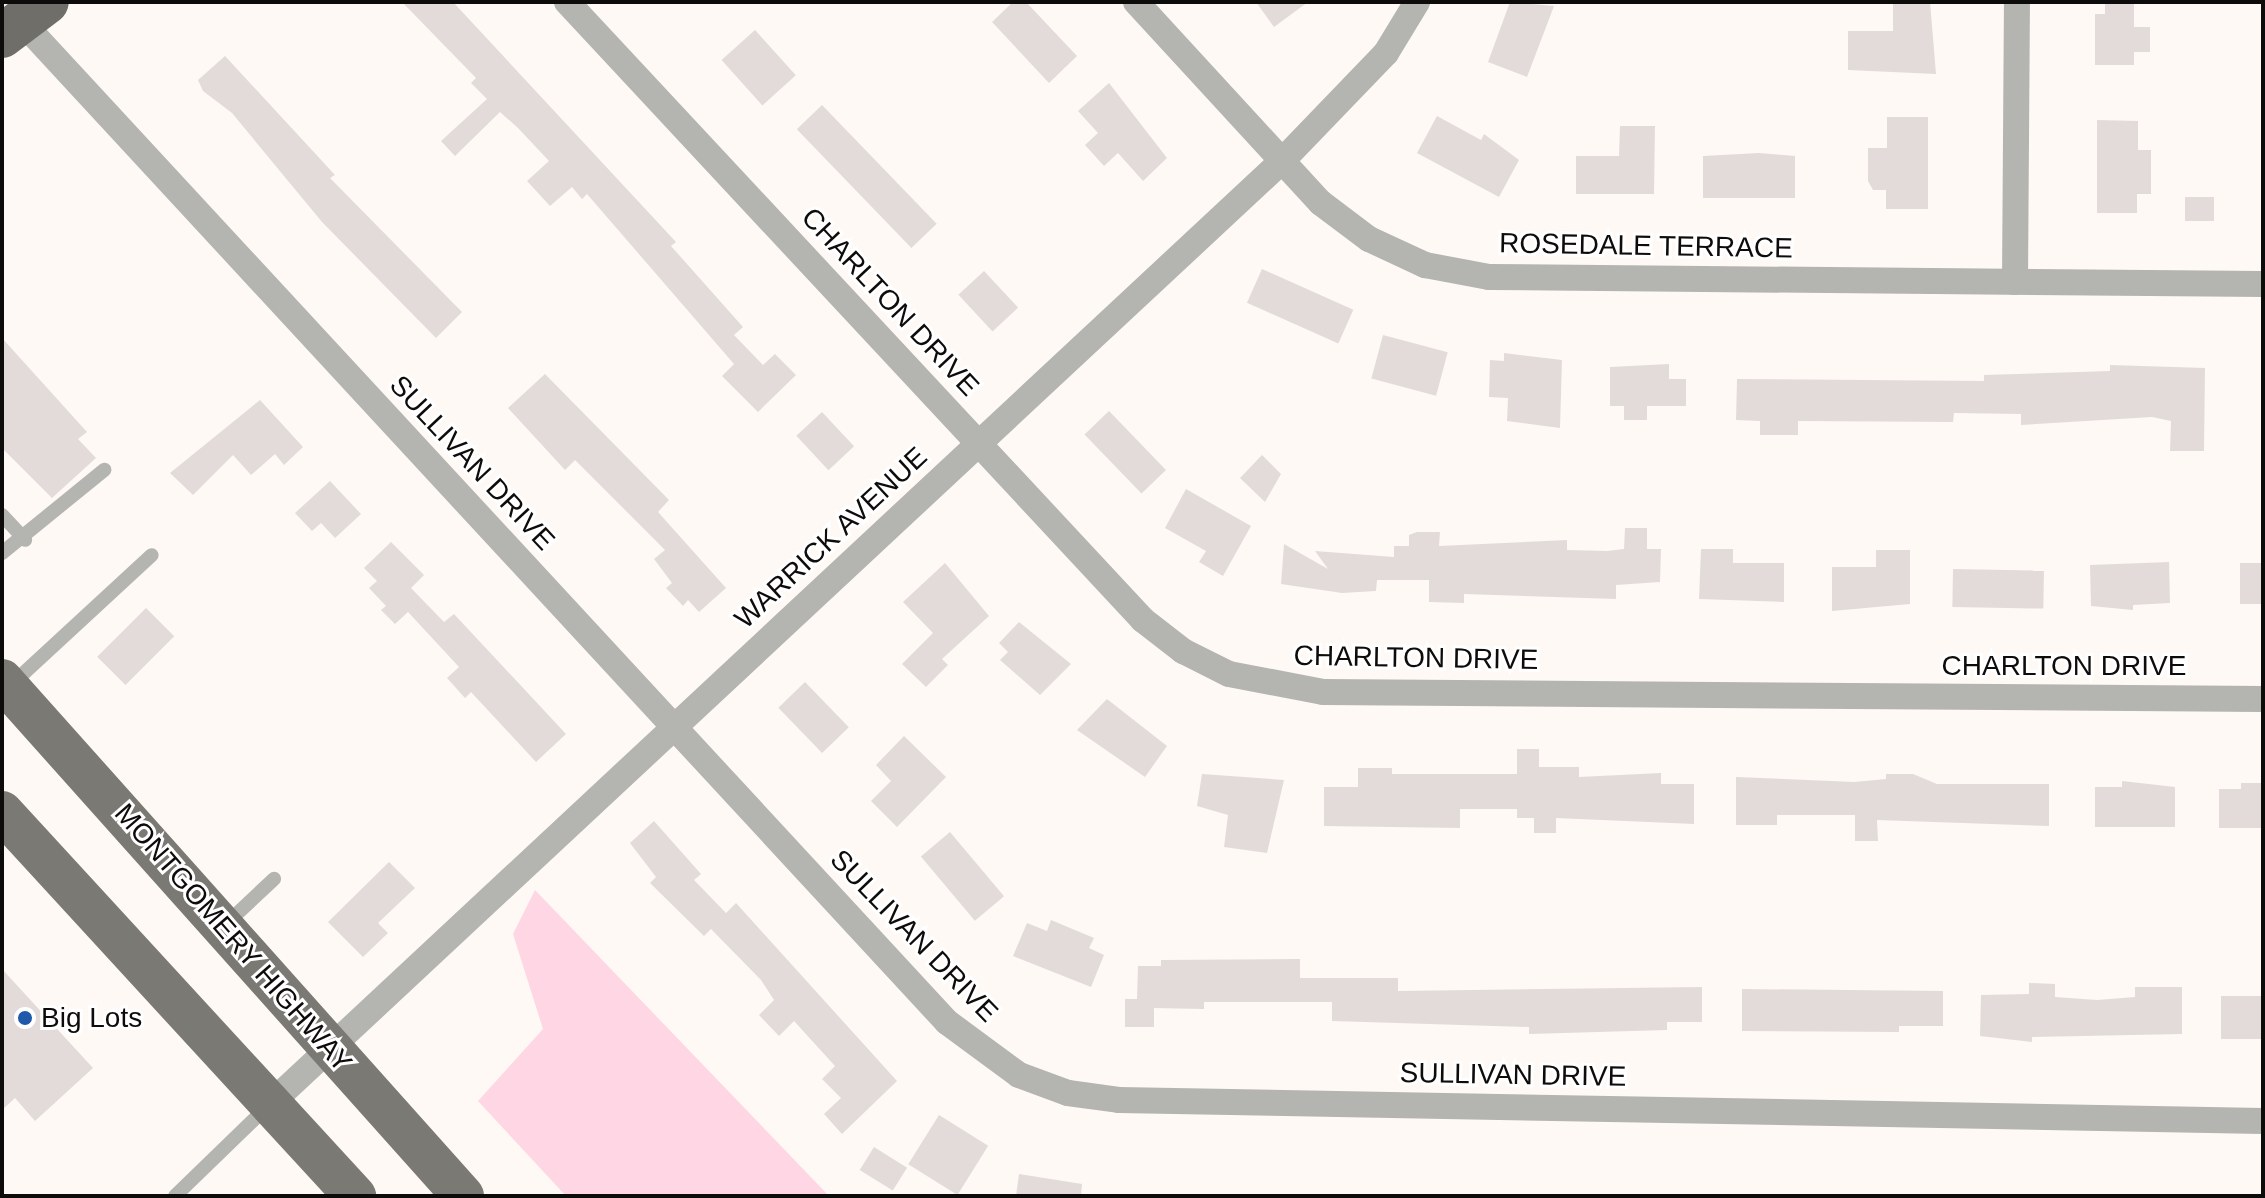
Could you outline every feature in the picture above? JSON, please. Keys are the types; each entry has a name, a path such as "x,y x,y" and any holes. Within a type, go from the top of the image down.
{"main road":[{"name":"MONTGOMERY HIGHWAY","path":"5,683 220,929 463,1196"},
{"path":"2,812 355,1196"}],"street":[{"name":"CHARLTON DRIVE","path":"567,2 1162,637 1205,664 1259,684 1323,692 2263,699"},
{"name":"ROSEDALE TERRACE","path":"1136,2 1321,203 1369,239 1457,273 2263,284"},
{"name":"WARRICK AVENUE","path":"270,1104 1282,161 1386,53 1417,2"},
{"path":"2015,282 2017,2"},
{"name":"SULLIVAN DRIVE","path":"23,20 947,1022 993,1060 1068,1093 1135,1100 2263,1121"}],"lane":[{"path":"2,553 25,540 104,470"},
{"path":"2,515 25,540"},
{"path":"5,683 152,555"},
{"path":"220,929 274,879"},
{"path":"175,1196 270,1104"}],"shaded area":[{"path":"535,890 829,1196 566,1196 478,1101 543,1029 513,934"}],"building":[{"path":"402,2 453,2 676,242 671,246 743,327 734,335 763,365 775,354 796,375 758,412 722,376 734,364 587,194 582,199 572,187 550,206 527,181 549,161 500,112 455,156 441,141 487,99 471,83 476,78"},
{"path":"1013,2 1026,2 1077,56 1049,83 992,22"},
{"path":"1256,2 1308,2 1274,27"},
{"path":"1510,2 1554,6 1527,77 1488,62"},
{"path":"1893,2 1930,2 1936,74 1848,70 1848,31 1893,31"},
{"path":"2105,2 2134,2 2134,27 2150,27 2150,52 2134,52 2134,65 2095,65 2095,14 2105,14"},
{"path":"755,30 796,75 762,105 722,60"},
{"path":"225,56 335,175 330,178 462,312 436,338 322,222 232,113 203,91 198,80"},
{"path":"1109,83 1167,158 1143,181 1118,153 1104,166 1085,145 1098,133 1078,111"},
{"path":"822,105 937,224 911,248 797,129"},
{"path":"1437,116 1481,140 1484,134 1519,160 1499,197 1417,153"},
{"path":"1887,117 1928,117 1928,209 1886,209 1886,190 1873,190 1868,181 1868,148 1887,148"},
{"path":"2097,120 2138,121 2138,150 2151,150 2151,194 2137,194 2137,213 2097,213"},
{"path":"1620,126 1655,126 1654,194 1576,194 1576,156 1619,156"},
{"path":"1759,153 1795,156 1795,198 1703,198 1703,156"},
{"path":"2185,197 2214,197 2214,221 2185,221"},
{"path":"1262,269 1353,310 1338,343 1247,303"},
{"path":"984,271 1018,308 993,331 958,295"},
{"path":"1383,335 1448,352 1436,396 1371,378"},
{"path":"2,338 87,432 78,439 96,458 52,498 2,448"},
{"path":"1504,353 1562,360 1560,428 1507,421 1508,398 1489,397 1490,360 1504,361"},
{"path":"1669,364 1669,379 1686,379 1686,406 1647,406 1647,420 1624,420 1624,406 1610,406 1610,367"},
{"path":"2110,365 2205,368 2204,451 2170,451 2171,421 2152,417 2021,425 2021,414 1954,413 1953,422 1798,421 1798,435 1760,435 1760,421 1736,420 1737,379 1984,381 1984,375 2110,371"},
{"path":"545,374 669,500 658,512 726,588 699,612 688,600 683,606 666,588 672,583 654,559 665,550 575,460 565,470 508,408"},
{"path":"260,400 303,447 284,465 275,454 251,475 233,455 193,495 170,473"},
{"path":"1109,411 1166,470 1142,494 1085,435"},
{"path":"822,412 854,446 828,470 796,436"},
{"path":"1262,455 1281,474 1265,502 1240,478"},
{"path":"330,481 361,514 335,538 321,523 312,531 295,513"},
{"path":"1186,489 1251,526 1223,576 1199,562 1206,551 1165,528"},
{"path":"1625,528 1647,528 1647,549 1661,549 1660,582 1616,585 1616,599 1464,594 1464,603 1429,602 1429,580 1377,580 1376,591 1342,593 1281,584 1284,544 1328,569 1315,551 1394,557 1394,546 1409,546 1409,535 1417,532 1440,532 1439,546 1567,540 1567,550 1607,551 1624,549"},
{"path":"391,542 424,575 411,588 444,622 454,614 566,734 536,762 471,692 465,698 447,678 459,667 408,612 395,624 381,610 386,606 369,588 377,581 364,568"},
{"path":"1701,549 1733,549 1733,563 1784,563 1784,602 1699,599"},
{"path":"1876,550 1910,550 1910,604 1832,611 1832,567 1876,567"},
{"path":"2169,562 2170,603 2133,605 2133,610 2091,606 2090,565"},
{"path":"945,563 989,616 942,659 948,665 926,687 902,664 933,633 903,602"},
{"path":"2240,563 2263,563 2263,604 2240,604"},
{"path":"1953,569 2044,571 2043,609 1952,607"},
{"path":"146,608 174,636 125,685 97,657"},
{"path":"1019,622 1071,664 1040,695 1000,660 1008,652 999,643"},
{"path":"805,682 849,727 822,753 778,708"},
{"path":"1107,699 1167,746 1145,777 1077,730"},
{"path":"904,736 946,777 897,827 871,801 891,781 876,765"},
{"path":"1517,749 1539,749 1539,767 1579,767 1579,777 1661,773 1661,784 1694,784 1694,824 1556,818 1556,833 1534,833 1534,818 1517,818 1517,809 1460,809 1460,828 1324,826 1324,787 1358,787 1358,768 1392,768 1392,774 1517,774"},
{"path":"1202,774 1284,780 1267,853 1224,847 1228,815 1197,806"},
{"path":"1886,774 1913,774 1937,784 2049,784 2049,826 1877,820 1878,841 1855,841 1855,815 1777,815 1777,825 1736,825 1736,777 1854,782 1886,779"},
{"path":"2122,781 2175,787 2175,827 2095,827 2095,787 2122,787"},
{"path":"2241,783 2263,783 2263,828 2219,828 2219,789 2241,789"},
{"path":"654,821 701,874 694,880 726,913 736,903 897,1081 842,1134 824,1114 841,1098 822,1079 835,1066 794,1021 779,1036 759,1015 774,1000 761,980 711,929 704,936 650,883 656,877 630,843"},
{"path":"950,832 1004,896 975,921 921,856"},
{"path":"389,862 415,888 378,923 388,933 363,957 328,922"},
{"path":"1051,920 1094,938 1089,948 1104,955 1091,987 1013,956 1027,923 1047,931"},
{"path":"1300,959 1300,978 1398,978 1398,991 1702,987 1702,1022 1667,1022 1667,1030 1529,1034 1529,1027 1332,1021 1332,1002 1204,1002 1204,1009 1154,1008 1154,1027 1125,1027 1125,999 1137,999 1138,966 1161,966 1161,960"},
{"name":"Big Lots","path":"2,969 93,1068 35,1121 15,1098 2,1110"},
{"path":"2029,983 2055,984 2055,997 2097,1000 2135,997 2135,987 2182,987 2182,1034 2032,1037 2032,1042 1980,1036 1981,995 2029,994"},
{"path":"1742,989 1943,991 1943,1026 1899,1026 1899,1032 1742,1031"},
{"path":"2221,996 2263,996 2263,1039 2221,1039"},
{"path":"939,1115 988,1146 957,1195 908,1164"},
{"path":"874,1147 907,1168 893,1191 860,1170"},
{"path":"1019,1174 1082,1184 1081,1196 1016,1196"}],"place":[{"name":"Big Lots","path":"25,1018"}]}
